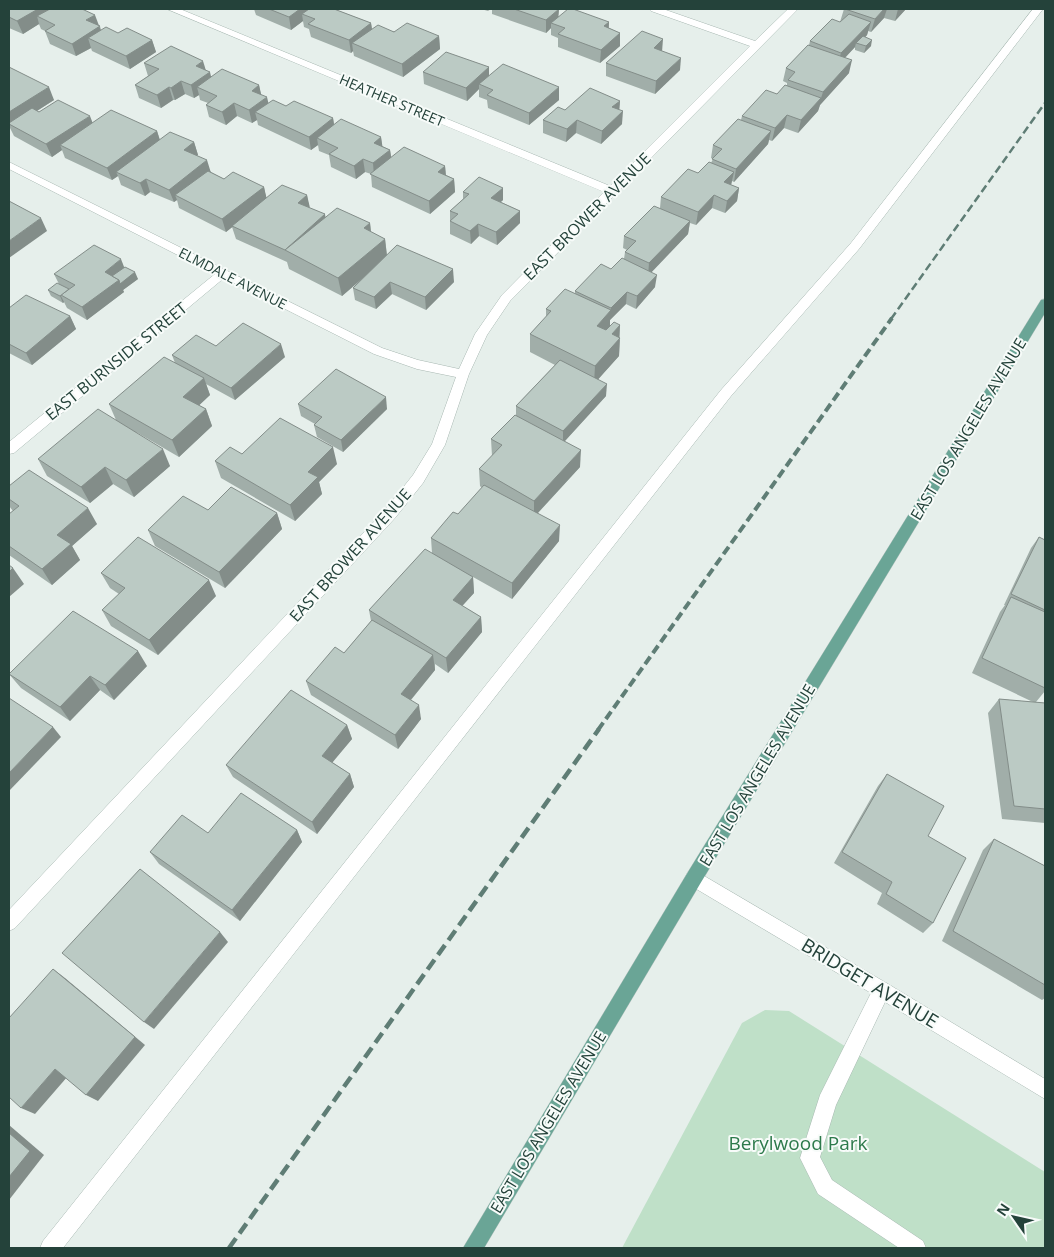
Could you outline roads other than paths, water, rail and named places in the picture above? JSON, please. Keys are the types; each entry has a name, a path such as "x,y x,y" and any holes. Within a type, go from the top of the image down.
{"main road":[{"name":"EAST LOS ANGELES AVENUE","path":"472,1248 694,878 1045,303"}],"street":[{"name":"HEATHER STREET","path":"172,9 611,192"},
{"path":"654,9 757,45"},
{"name":"EAST BROWER AVENUE","path":"9,922 390,514 418,479 438,445 481,334 506,298 793,9"},
{"path":"50,1248 726,392 854,246 1038,9"},
{"name":"ELMDALE AVENUE","path":"9,165 378,351 417,364 464,374"},
{"name":"EAST BURNSIDE STREET","path":"9,448 223,273"},
{"name":"BRIDGET AVENUE","path":"694,878 1045,1090"},
{"path":"882,990 826,1102 810,1158 825,1187 916,1248"}],"railway":[{"path":"891,319 1045,103"},
{"path":"598,730 892,318"},
{"path":"229,1248 599,729"}],"park label":[{"name":"Berylwood Park","path":"798,1143"}]}
